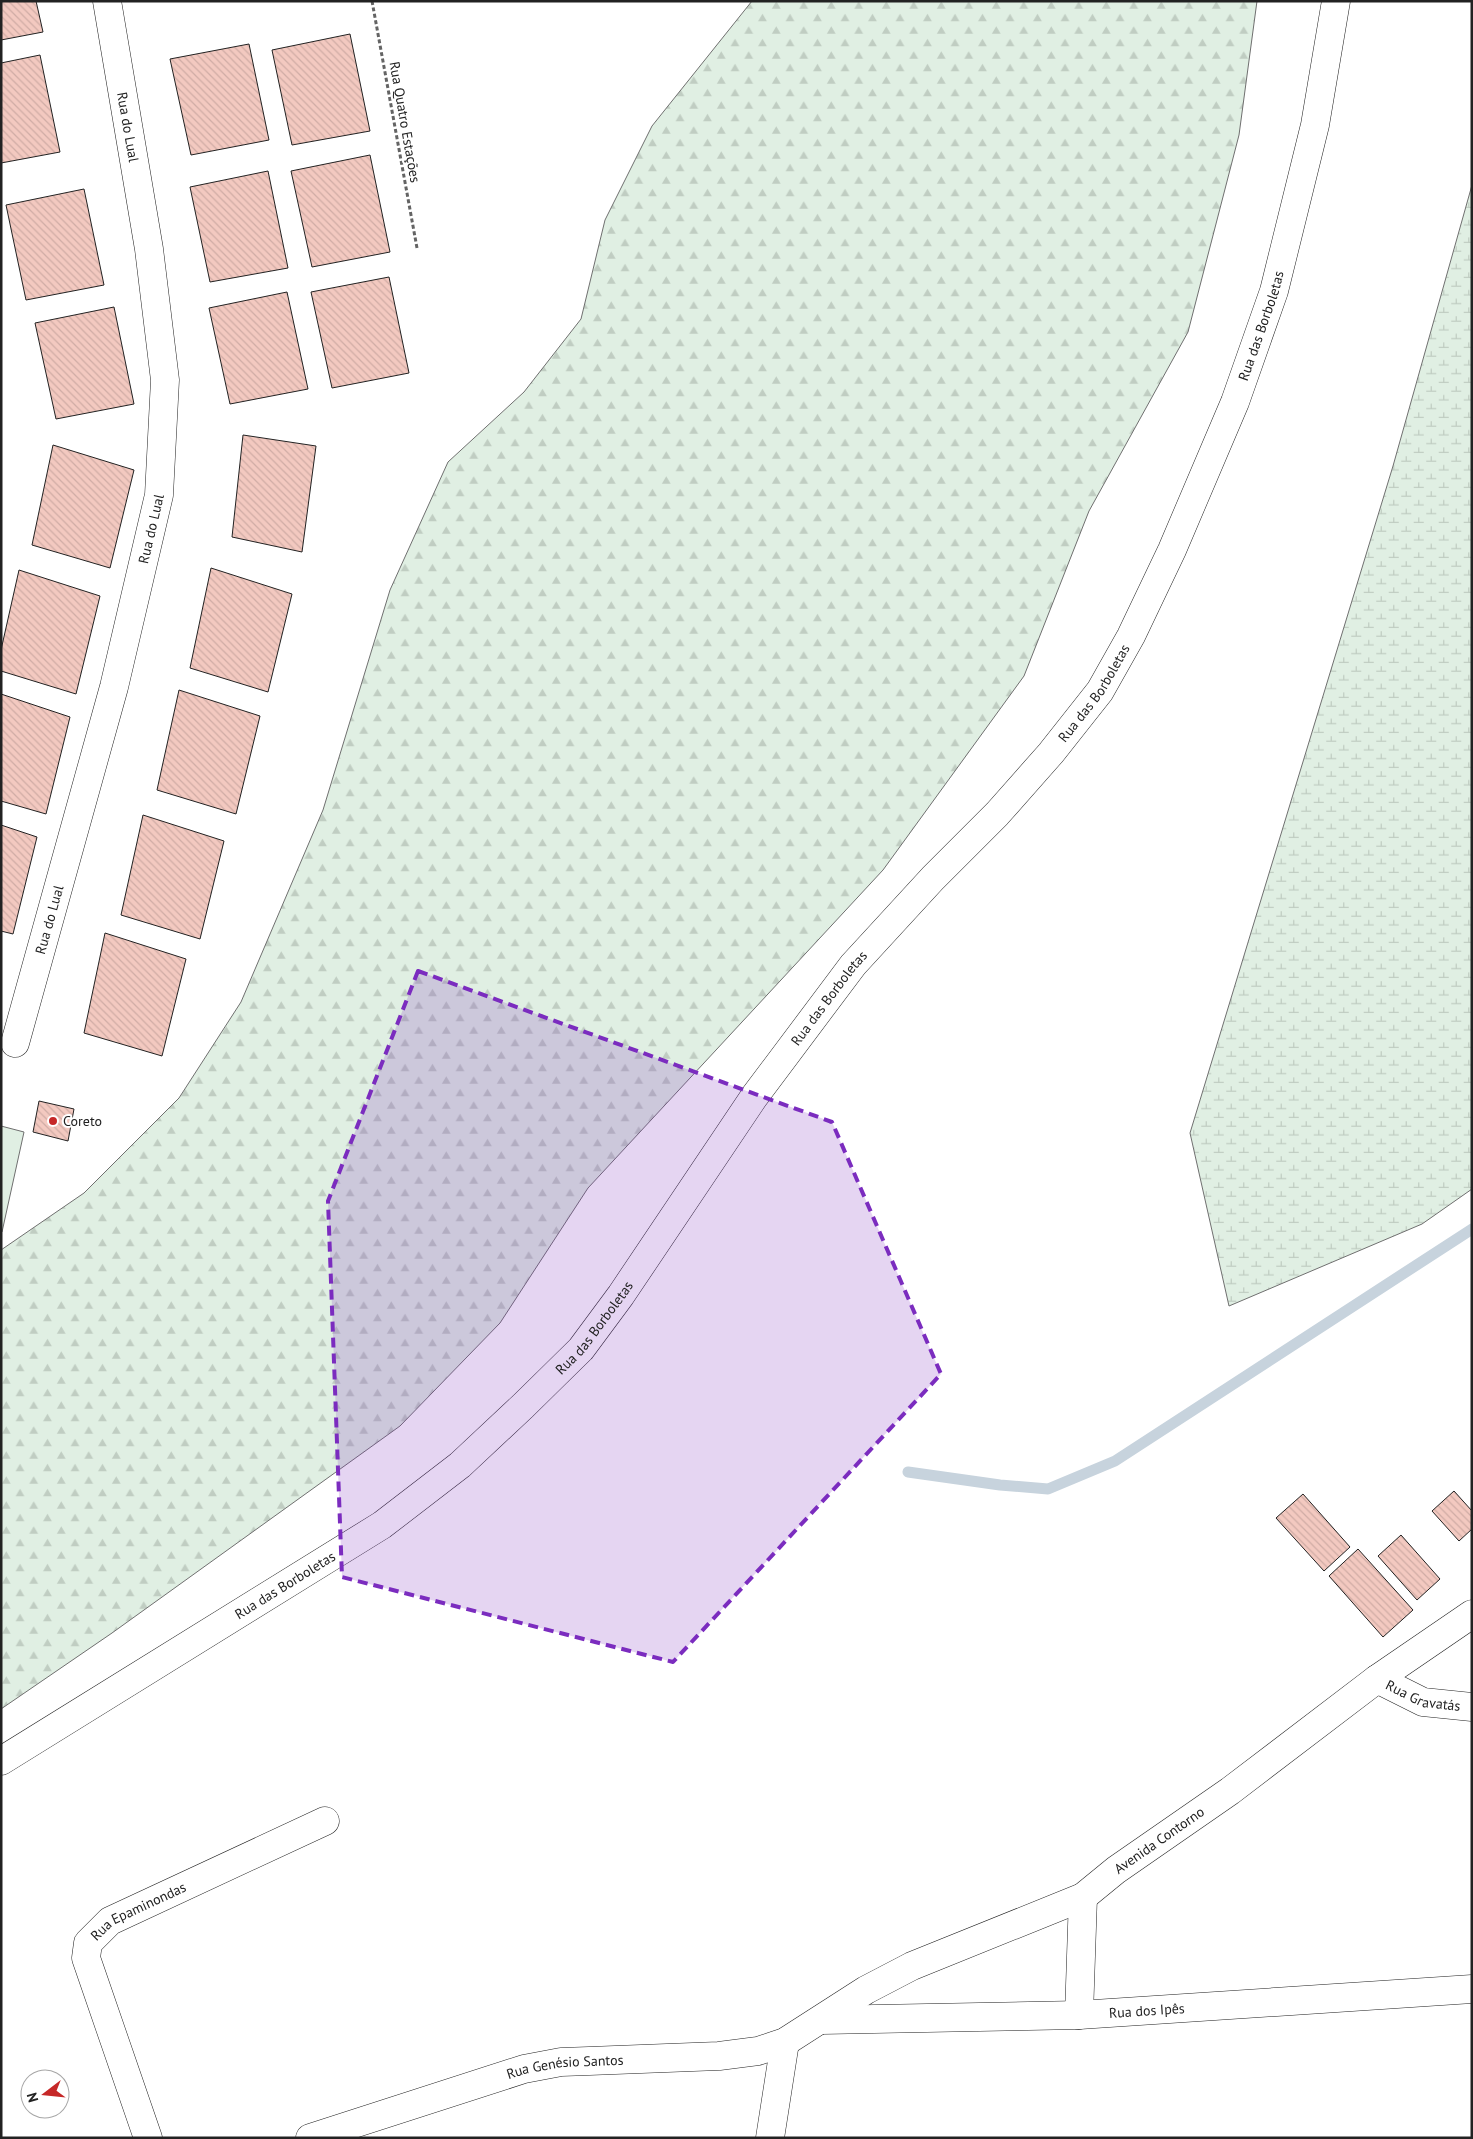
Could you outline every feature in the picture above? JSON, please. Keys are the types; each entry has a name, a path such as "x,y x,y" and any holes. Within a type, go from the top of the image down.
{"street":[{"name":"Rua do Lual","path":"15,1043 114,687 159,495 165,380 149,249 107,1"},
{"name":"Rua das Borboletas","path":"1,1761 382,1525 460,1465 523,1406 587,1341 622,1295 754,1097 854,965 933,878 997,814 1051,753 1100,692 1131,636 1172,550 1235,402 1274,291 1315,125 1336,1"},
{"name":"Avenida Contorno","path":"822,2020 866,1990 912,1966 1083,1897 1116,1870 1230,1791 1377,1679 1472,1614"},
{"name":"Rua Gravatás","path":"1377,1679 1423,1702 1472,1707"},
{"name":"Rua Epaminondas","path":"148,2138 86,1958 88,1943 110,1921 325,1821"},
{"path":"1079,2015 1083,1897"},
{"name":"Rua dos Ipês","path":"822,2020 1079,2015 1472,1989"},
{"name":"Rua Genésio Santos","path":"310,2138 524,2069 561,2062 719,2056 758,2052 785,2042 822,2020"},
{"path":"770,2138 785,2042"}],"path":[{"name":"Rua Quatro Estações","path":"372,1 417,248"}],"highlighted area":[{"path":"418,971 832,1122 941,1374 673,1662 342,1577 328,1201"}],"green space":[{"path":"752,1 1257,1 1239,135 1188,332 1089,511 1024,676 883,870 588,1188 500,1323 400,1426 112,1633 1,1709 1,1250 84,1193 179,1098 241,1002 323,810 390,590 448,462 524,392 581,319 605,220 652,126"},
{"path":"1472,185 1472,1189 1422,1224 1229,1306 1190,1133 1393,466"},
{"path":"1,1126 24,1132 2,1232 1,1232"}],"building":[{"path":"1,1 36,1 43,32 1,40"},
{"path":"350,34 370,131 292,145 272,50"},
{"path":"249,44 269,140 191,155 170,59"},
{"path":"40,55 60,152 1,163 1,63"},
{"path":"370,155 390,252 312,267 291,171"},
{"path":"268,171 288,268 210,282 190,187"},
{"path":"84,189 104,285 26,300 6,205"},
{"path":"389,277 409,373 332,388 311,292"},
{"path":"287,292 308,389 230,404 209,308"},
{"path":"114,307 134,404 56,419 35,323"},
{"path":"243,435 316,446 302,552 232,537"},
{"path":"53,445 134,470 110,568 32,545"},
{"path":"211,568 292,594 268,692 190,668"},
{"path":"19,570 100,596 76,694 1,671 1,650"},
{"path":"179,690 260,716 236,814 157,790"},
{"path":"1,694 70,717 46,814 1,801"},
{"path":"143,815 224,841 200,939 121,915"},
{"path":"1,825 37,837 13,934 1,931"},
{"path":"105,933 186,959 162,1056 84,1033"},
{"name":"Coreto","path":"39,1101 74,1109 68,1141 33,1132"},
{"path":"1454,1491 1472,1511 1472,1529 1459,1541 1432,1511"},
{"path":"1303,1494 1350,1547 1324,1571 1276,1518"},
{"path":"1401,1535 1440,1579 1417,1600 1378,1556"},
{"path":"1358,1549 1413,1610 1383,1637 1329,1576"}],"waterway":[{"path":"908,1472 1000,1485 1048,1489 1115,1461 1472,1229"}],"place":[{"name":"Coreto","path":"53,1121"}]}
